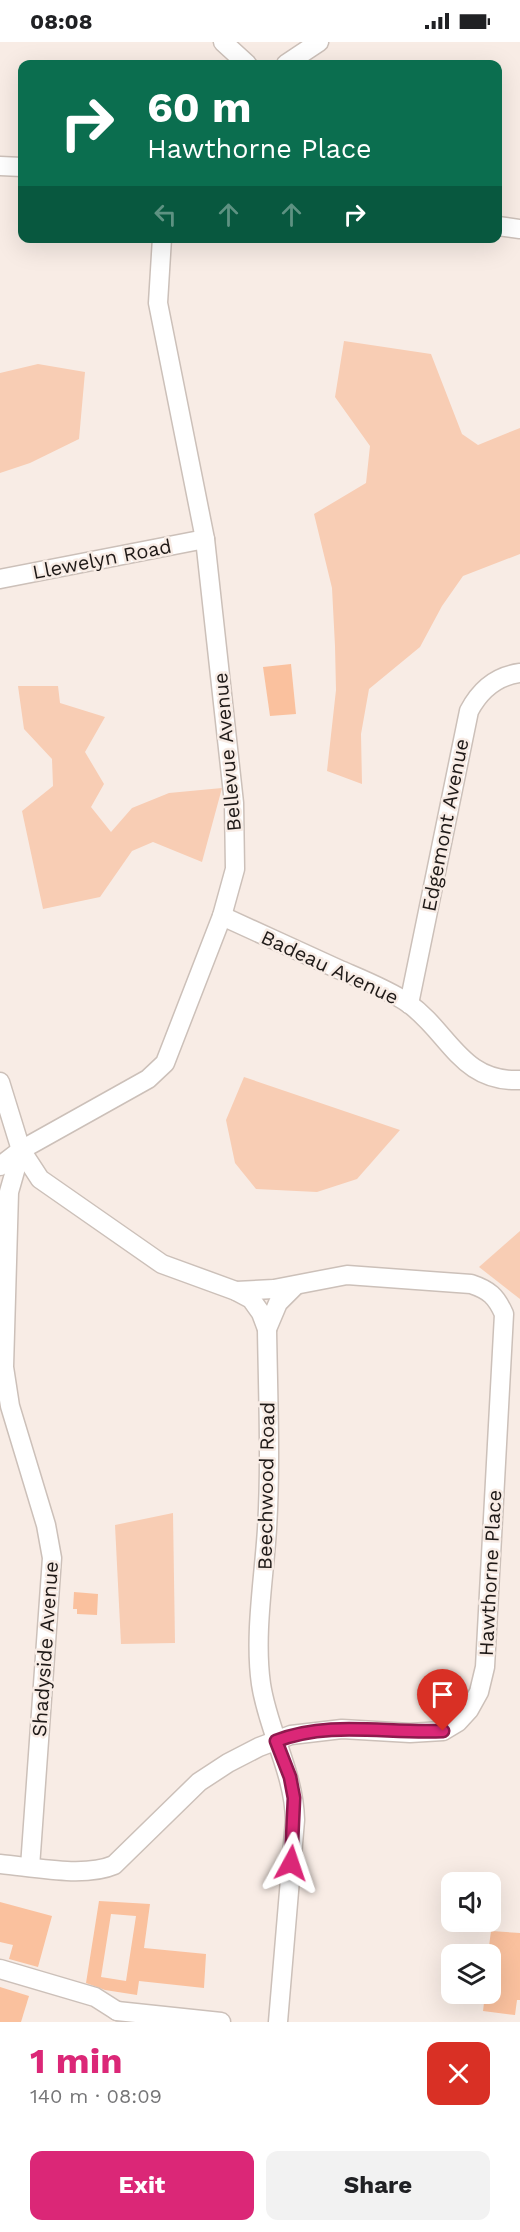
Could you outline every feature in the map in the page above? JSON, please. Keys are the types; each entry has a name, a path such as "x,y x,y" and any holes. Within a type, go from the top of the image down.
{"street":[{"path":"223,42 243,60"},
{"path":"292,60 319,42"},
{"path":"0,166 18,167"},
{"path":"502,227 520,229"},
{"name":"Bellevue Avenue","path":"0,1166 21,1150 148,1079 165,1063 222,916 235,869 234,803 205,539 158,303 162,243"},
{"name":"Llewelyn Road","path":"0,579 205,539"},
{"name":"Edgemont Avenue","path":"409,1004 469,711 486,687 496,680 520,674"},
{"name":"Badeau Avenue","path":"222,916 371,983 409,1004 468,1065 481,1074 492,1078 520,1080"},
{"name":"Beechwood Road","path":"0,1082 21,1150 40,1179 162,1264 236,1291 251,1299 261,1313 267,1329 268,1492 259,1656 261,1684 276,1741 290,1777 295,1820 278,2022"},
{"name":"Shadyside Avenue","path":"21,1150 9,1191 4,1367 10,1406 46,1525 52,1558 30,1867"},
{"name":"Hawthorne Place","path":"0,1864 96,1871 114,1865 199,1782 228,1763 291,1735 342,1729 410,1733 443,1731 458,1722 479,1692 484,1667 504,1314 498,1300 487,1289 471,1284 347,1275 295,1286 236,1291"},
{"path":"267,1329 279,1303 295,1286"},
{"path":"0,1969 95,1997 115,2017 221,2022"}],"shaded area":[{"path":"344,341 431,354 462,434 478,445 520,428 520,554 463,576 442,606 420,647 369,689 361,734 362,784 327,771 336,690 335,646 332,588 314,514 366,483 370,446 335,397"},
{"path":"38,364 85,372 79,439 30,463 0,473 0,373"},
{"path":"18,686 58,686 60,703 105,717 85,752 104,784 91,807 111,832 132,808 169,793 222,788 202,862 153,842 132,851 100,897 43,909 22,811 53,786 52,759 24,729"},
{"path":"244,1077 400,1130 357,1179 317,1192 256,1189 235,1163 226,1120"},
{"path":"520,1231 520,1299 479,1267"},
{"path":"173,1513 175,1643 121,1644 115,1525"}],"building":[{"path":"291,664 296,714 270,716 263,667"},
{"path":"74,1592 98,1594 97,1615 77,1614 77,1609 73,1609"},
{"path":"99,1901 150,1904 144,1948 206,1954 204,1988 139,1981 137,1995 105,1990 86,1983","holes":["111,1914 136,1916 126,1981 101,1977"]},
{"path":"0,1902 52,1916 38,1967 9,1959 13,1945 0,1942"},
{"path":"491,1932 520,1933 520,2000 517,2000 515,2015 483,2011 484,2004 501,2004 501,1944 489,1944"},
{"path":"0,1987 29,1996 21,2022 0,2022"}],"route":[{"path":"291,1863 295,1820 294,1798 290,1777 276,1741 291,1735 342,1729 366,1728 410,1733 443,1731"}]}
